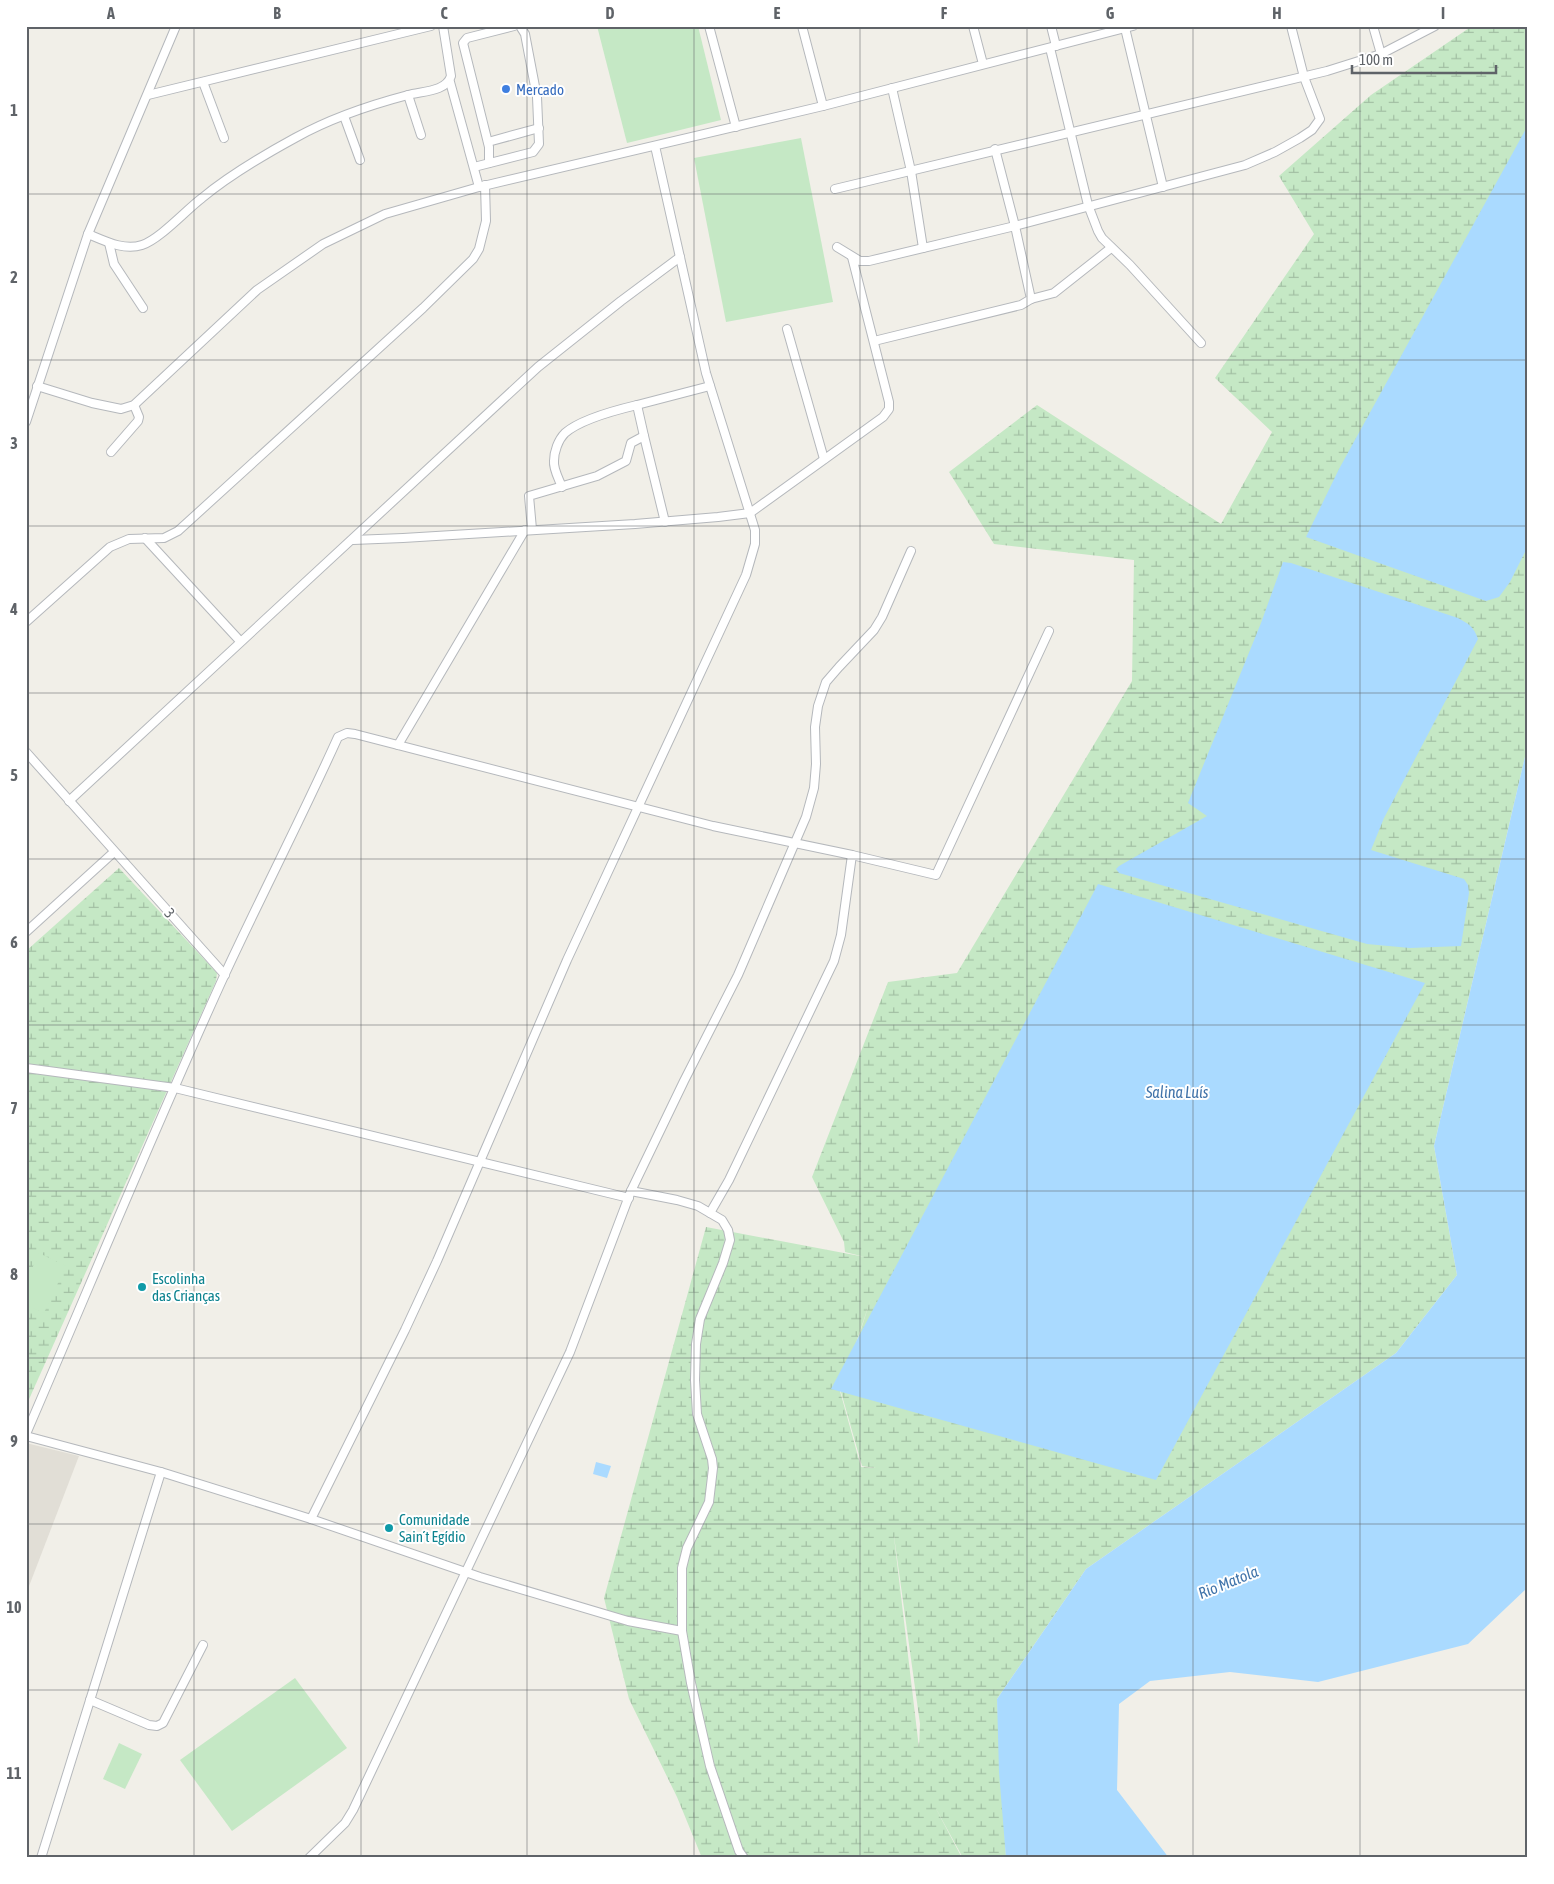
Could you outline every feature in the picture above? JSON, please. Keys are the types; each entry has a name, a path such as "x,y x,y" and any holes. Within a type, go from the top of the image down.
{"street":[{"path":"26,422 88,234 176,26"},
{"path":"148,95 430,26"},
{"path":"26,622 110,547 129,539 164,538 178,531 423,308 473,260 480,249 486,221 482,186 474,167 450,82 451,68 443,26"},
{"path":"489,163 488,142 463,44 467,38 514,26"},
{"path":"474,167 535,151 539,144 536,88 525,34 520,26"},
{"path":"708,26 736,127"},
{"path":"973,26 983,64"},
{"path":"1051,26 1053,47 1069,133 1088,205 1098,231 1111,248 1201,343"},
{"path":"837,247 860,261 868,261 1015,226 1088,205 1163,187 1245,165 1275,152 1312,130 1320,119 1304,76 1291,26"},
{"path":"1373,26 1381,54"},
{"path":"835,189 1304,76 1381,54 1434,26"},
{"path":"805,27 823,106"},
{"path":"37,386 92,403 121,409 134,405 257,290 323,244 385,214 482,186 823,106 1130,27 1145,114 1163,187"},
{"path":"203,82 224,138"},
{"path":"88,234 109,242 131,247 144,244 158,235 201,198 237,171 301,134 344,116 408,95 441,88 450,82"},
{"path":"892,88 911,171 922,248"},
{"path":"408,95 421,135"},
{"path":"344,116 360,160"},
{"path":"488,142 539,128"},
{"path":"311,1519 406,1330 438,1261 543,1020 567,960 746,575 755,544 755,530 750,512 710,386 655,146"},
{"path":"995,149 1015,226 1030,299"},
{"path":"109,242 114,264 143,308"},
{"path":"874,341 1022,305 1030,299 1054,292 1111,248"},
{"path":"69,801 538,367 614,306 680,257"},
{"path":"353,540 665,522 750,512 863,433 884,417 889,409 889,402 852,257"},
{"path":"787,329 824,459"},
{"path":"562,487 553,463 558,443 565,433 589,420 615,410 710,386"},
{"path":"111,452 138,421 139,417 134,405"},
{"path":"636,405 665,522"},
{"path":"398,745 528,530 530,496 597,476 626,461 631,443 644,436"},
{"path":"145,538 240,641"},
{"path":"309,1858 345,1823 353,1810 570,1352 630,1194 684,1081 738,975 806,817 814,788 816,764 815,727 818,706 826,682 878,624 911,551"},
{"path":"682,1631 628,1622 465,1572 311,1519 161,1472 26,1435 174,1088 225,975 338,737 346,734 355,734 638,805 713,826 794,844 852,854 936,875 1049,631"},
{"name":"3","path":"26,752 225,975"},
{"path":"26,932 114,852"},
{"path":"710,1214 729,1180 834,961 843,925 852,854"},
{"path":"26,1068 174,1088 480,1161 630,1194 684,1202 698,1206 722,1220 728,1230 730,1240 723,1263 700,1319 696,1344 694,1380 697,1414 713,1468 709,1502 686,1548 682,1568 682,1631 691,1682 710,1766 739,1851 744,1858"},
{"path":"41,1858 161,1472"},
{"path":"90,1700 149,1725 157,1726 163,1723 204,1645"}],"shaded area":[{"path":"26,1443 79,1456 26,1594"}],"green space":[{"path":"597,26 698,26 721,120 627,143"},
{"path":"1472,26 1528,26 1528,744 1434,1146 1457,1275 1396,1353 1086,1569 997,1699 1006,1858 963,1858 934,1805 962,1858 702,1858 677,1797 629,1699 604,1598 706,1227 865,1257 845,1252 844,1242 812,1177 888,982 957,973 1132,681 1134,560 994,544 949,472 1037,405 1221,524 1272,432 1215,378 1314,234 1279,176 1371,95","holes":["871,1298 841,1392 862,1466 876,1468 861,1467 840,1391","894,1537 920,1724 919,1748"]},
{"path":"801,138 833,302 726,322 694,158"},
{"path":"119,868 217,973 216,981 26,1406 26,951"},
{"path":"39,1253 66,1266 44,1313 26,1305 26,1282"},
{"path":"295,1678 347,1748 232,1831 180,1760"},
{"path":"119,1743 142,1754 125,1789 103,1779"}],"water":[{"path":"1528,125 1528,546 1510,582 1499,597 1486,601 1306,537 1339,469"},
{"path":"1283,562 1458,618 1471,626 1475,632 1478,639 1384,818 1371,850 1464,879 1468,885 1469,893 1461,946 1410,948 1367,944 1119,873 1116,869 1207,816 1188,803 1261,623"},
{"name":"Rio Matola","path":"1528,744 1528,1587 1468,1644 1318,1682 1230,1672 1150,1681 1119,1704 1117,1790 1169,1858 1006,1858 999,1772 997,1699 1086,1569 1396,1353 1457,1275 1434,1146"},
{"name":"Salina Luís","path":"1098,884 1425,983 1156,1480 831,1389"},
{"path":"596,1462 611,1466 607,1478 593,1474"}],"place":[{"name":"Mercado","path":"506,89"},
{"name":"Escolinha das Crianças","path":"142,1287"},
{"name":"Comunidade Sain´t Egídio","path":"389,1528"}]}
